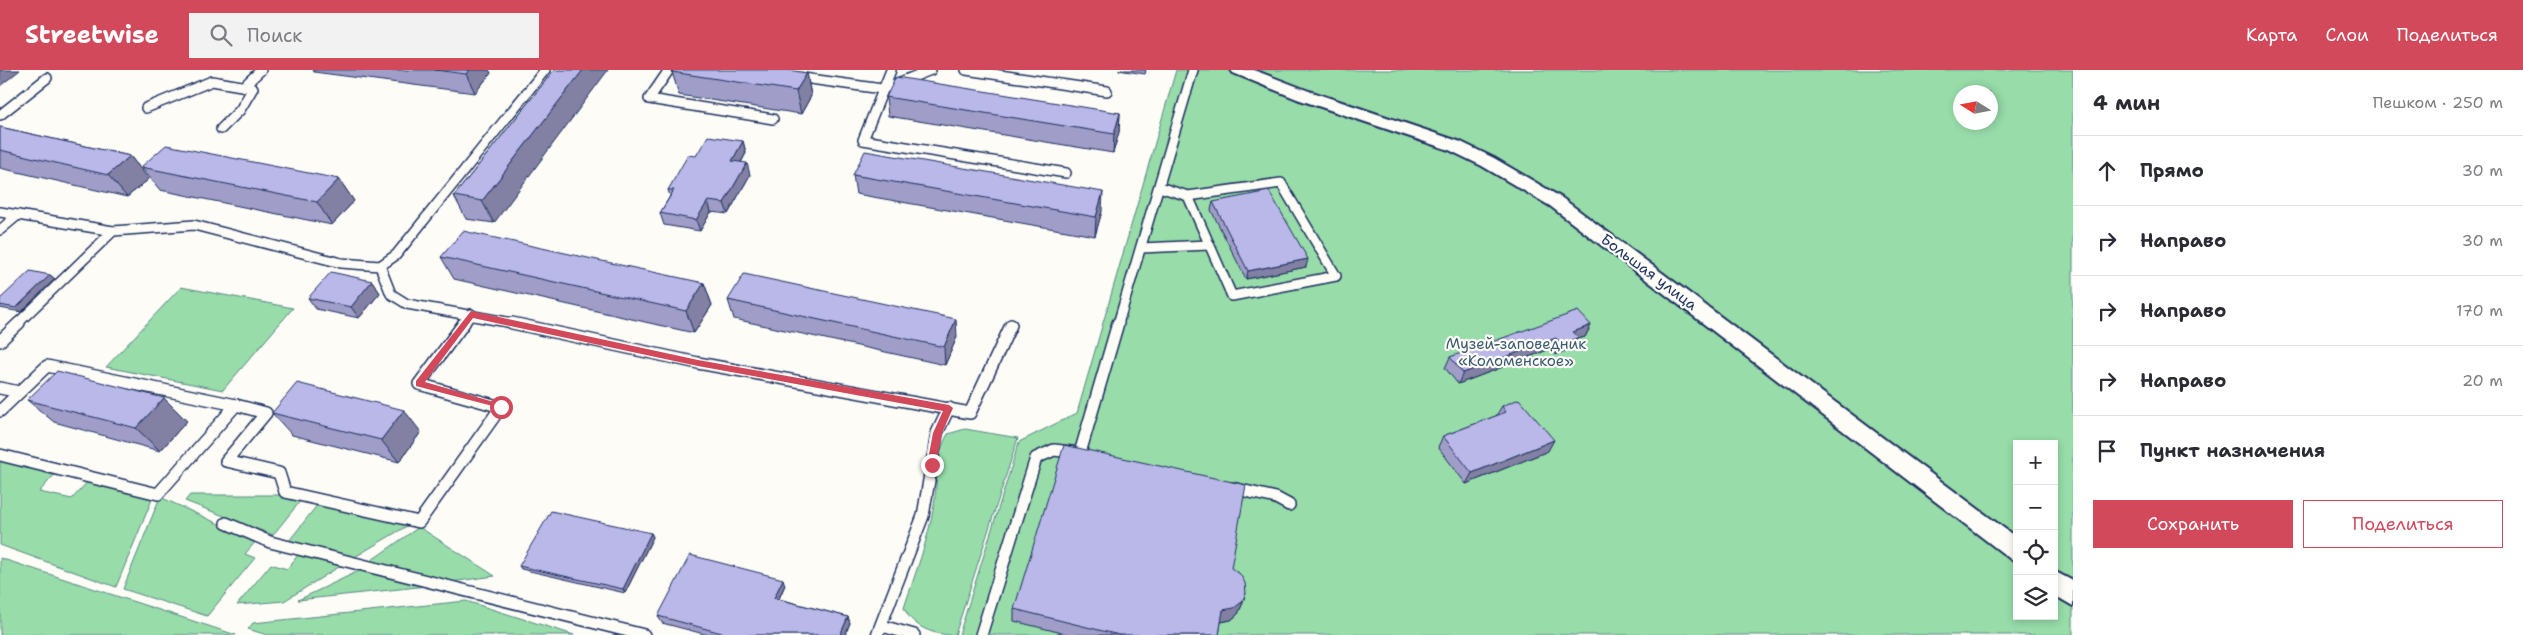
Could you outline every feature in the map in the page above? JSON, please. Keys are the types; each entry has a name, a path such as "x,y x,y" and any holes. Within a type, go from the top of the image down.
{"street":[{"name":"Большая улица","path":"1239,70 1304,95 1455,146 1488,162 1556,202 2013,548"},
{"path":"2058,584 2073,595"}],"lane":[{"path":"244,86 261,70"},
{"path":"0,212 113,231 194,225 341,263 380,266 396,255 545,70"},
{"path":"669,70 648,99 773,119"},
{"path":"891,70 882,89 864,140 1066,173"},
{"path":"786,75 882,89 931,70"},
{"path":"966,70 1107,91"},
{"path":"981,635 1036,458 1054,450 1084,454 1193,70"},
{"path":"0,115 48,78"},
{"path":"146,108 212,81 253,88 240,110 221,129"},
{"path":"1159,187 1188,196 1281,183 1336,276 1232,296 1188,196"},
{"path":"0,230 18,216"},
{"path":"0,341 113,231"},
{"path":"1141,248 1210,245"},
{"path":"380,266 391,294 407,304 471,314 698,363 970,413 1011,325"},
{"path":"0,411 47,366 236,405 266,413 226,461 280,472 285,492 419,522 501,407 419,384 471,314"},
{"path":"0,388 19,392"},
{"path":"0,455 158,494 236,405"},
{"path":"914,635 880,630 923,516 937,433 949,408"},
{"path":"1220,485 1276,498 1289,505"},
{"path":"226,523 270,542 644,635"}],"green space":[{"name":"Музей-заповедник «Коломенское»","path":"1176,70 2073,70 2073,635 959,635 1019,442 1077,413"},
{"path":"181,287 293,308 223,390 106,367"},
{"path":"965,429 1018,438 955,635 947,635 925,629 913,621 904,608 928,532 944,442 948,434"},
{"path":"0,458 56,473 39,492 72,499 88,481 153,497 116,587 0,545"},
{"path":"190,495 279,495 301,500 273,535 185,501"},
{"path":"160,497 256,541 245,554 255,558 207,616 123,589"},
{"path":"318,504 412,523 353,558 289,541"},
{"path":"419,527 495,576 450,582 369,562"},
{"path":"298,555 342,565 284,601 237,605 271,564 287,569"},
{"path":"0,558 236,635 0,635"},
{"path":"363,569 427,586 298,600"},
{"path":"466,601 574,635 267,635 248,629 253,623"}],"building":[{"path":"435,70 469,70 466,74"},
{"path":"554,70 583,70 482,201 454,196"},
{"path":"674,70 788,70 807,73 796,91 672,72"},
{"path":"896,77 1120,113 1114,134 886,97"},
{"path":"0,127 130,156 108,175 0,150"},
{"path":"708,136 743,141 732,161 747,163 724,203 708,201 696,220 660,213 674,190 668,190 688,155 696,156"},
{"path":"166,145 339,179 317,202 141,167"},
{"path":"865,151 1103,192 1096,217 853,175"},
{"path":"1269,191 1308,259 1248,271 1213,202"},
{"path":"463,231 704,283 686,311 441,257"},
{"path":"30,271 50,275 16,308 0,305 0,299"},
{"path":"331,272 372,281 351,307 308,298"},
{"path":"744,274 956,319 944,347 728,300"},
{"path":"1578,311 1591,325 1573,332 1579,337 1561,344 1556,338 1463,373 1450,357"},
{"path":"57,371 164,398 136,428 27,400"},
{"path":"297,383 404,410 381,440 272,413"},
{"path":"1519,399 1554,440 1472,473 1443,436 1506,412 1502,406"},
{"path":"1064,445 1246,485 1231,568 1240,574 1245,583 1246,593 1242,602 1234,608 1223,610 1219,635 1119,635 1014,609"},
{"path":"551,511 651,533 623,589 519,566"},
{"path":"690,555 783,579 774,598 848,617 840,635 729,635 658,616"}],"route":[{"path":"501,407 419,384 471,314 698,363 949,408 937,433 932,465"}]}
